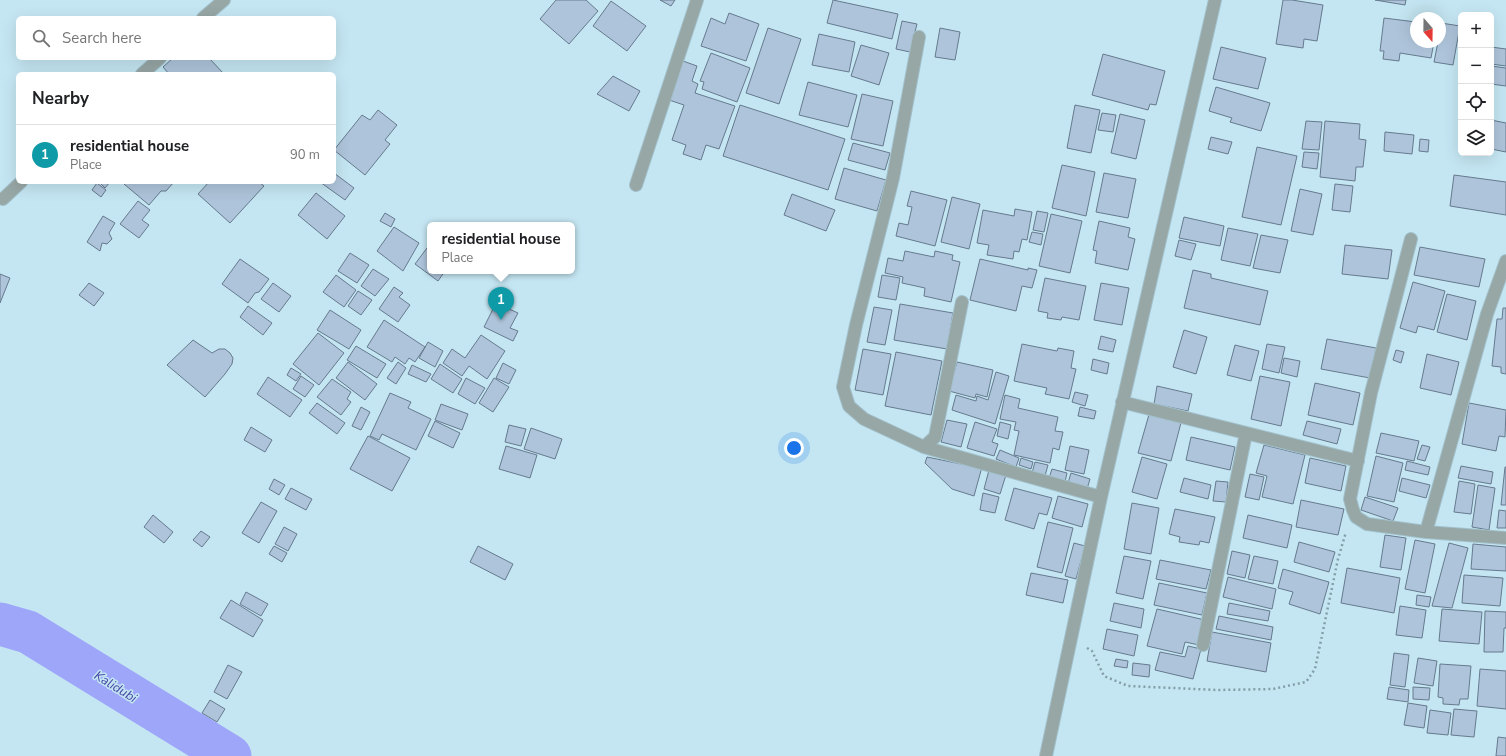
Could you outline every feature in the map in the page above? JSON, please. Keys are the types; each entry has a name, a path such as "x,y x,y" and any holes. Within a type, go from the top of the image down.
{"street":[{"path":"205,16 224,0"},
{"path":"636,185 697,0"},
{"path":"1046,756 1122,402 1215,0"},
{"path":"919,37 893,178 856,325 843,387 849,406 864,419 924,447 1101,497"},
{"path":"144,72 158,60"},
{"path":"3,199 19,184"},
{"path":"1411,239 1371,393 1350,499 1353,510 1356,517 1367,524 1426,532 1506,538"},
{"path":"1426,532 1485,322 1506,261"},
{"path":"924,447 935,437 962,302"},
{"path":"1122,402 1358,462"},
{"path":"1203,645 1246,433"}],"path":[{"path":"1070,641 1092,651 1104,676 1128,686 1218,690 1273,689 1306,682 1315,669 1338,559 1353,510"}],"building":[{"path":"556,0 586,0 598,11 569,44 540,19"},
{"path":"660,0 675,0 671,6"},
{"path":"833,0 898,14 892,39 827,23"},
{"path":"1283,0 1323,5 1317,41 1304,39 1303,48 1276,44"},
{"path":"1375,0 1406,0 1405,5"},
{"path":"611,1 646,26 627,51 593,26"},
{"path":"729,13 759,24 746,61 701,46 711,18 725,24"},
{"path":"1384,18 1410,21 1410,48 1433,48 1431,58 1400,53 1399,61 1383,59 1384,51 1380,51"},
{"path":"902,21 917,24 910,52 896,49"},
{"path":"1446,24 1458,26 1458,37 1453,65 1434,62 1437,48 1446,48"},
{"path":"768,28 801,39 779,104 746,93"},
{"path":"940,28 960,32 955,60 935,57"},
{"path":"819,34 855,42 849,72 812,65"},
{"path":"861,45 889,53 879,85 851,76"},
{"path":"1221,47 1266,58 1258,89 1213,79"},
{"path":"1494,47 1506,49 1506,66 1494,64"},
{"path":"711,53 750,68 737,102 702,89 704,82 700,81"},
{"path":"1103,54 1165,71 1156,105 1150,104 1148,110 1092,95"},
{"path":"171,60 211,60 222,72 167,72 163,67"},
{"path":"683,61 697,66 692,81 698,84 695,93 735,106 719,149 706,145 701,160 683,154 686,145 672,140 684,105 669,100"},
{"path":"1494,66 1506,68 1506,86 1494,84"},
{"path":"613,76 640,91 629,111 597,94"},
{"path":"808,82 857,95 848,127 799,115"},
{"path":"1216,87 1270,103 1261,131 1230,122 1232,118 1209,111"},
{"path":"862,94 893,101 883,146 851,139"},
{"path":"740,105 845,139 828,190 723,156"},
{"path":"1075,105 1100,110 1091,153 1067,148"},
{"path":"378,110 397,125 385,140 390,144 365,175 336,152 336,148 362,115 370,120"},
{"path":"1102,113 1116,115 1113,132 1098,130"},
{"path":"1120,114 1145,120 1136,159 1111,153"},
{"path":"1306,121 1322,122 1319,150 1302,149"},
{"path":"1325,121 1360,124 1359,139 1366,140 1363,167 1356,167 1355,181 1320,177"},
{"path":"1494,121 1506,123 1506,152 1494,150"},
{"path":"1385,132 1414,135 1412,154 1384,151"},
{"path":"1211,137 1232,142 1228,154 1208,149"},
{"path":"1420,139 1429,140 1428,152 1419,151"},
{"path":"853,143 890,153 885,170 848,160"},
{"path":"1257,147 1297,156 1281,225 1242,217"},
{"path":"1304,152 1319,153 1317,169 1302,167"},
{"path":"1062,165 1095,172 1086,216 1052,208"},
{"path":"844,168 886,180 877,211 835,199"},
{"path":"1104,173 1136,179 1128,218 1096,212"},
{"path":"336,174 354,188 345,200 323,184 336,184"},
{"path":"1454,175 1506,182 1506,215 1450,206"},
{"path":"96,184 98,184 106,190 101,197 92,190"},
{"path":"101,184 108,184 105,188"},
{"path":"124,184 172,184 166,191 161,191 149,205"},
{"path":"207,184 262,184 264,186 230,223 198,194"},
{"path":"1335,184 1353,186 1350,212 1332,210"},
{"path":"1300,189 1322,194 1313,235 1291,231"},
{"path":"911,191 947,200 935,246 896,236 899,223 908,225 912,207 907,206"},
{"path":"316,193 345,216 327,239 298,215"},
{"path":"792,194 835,210 826,231 784,215"},
{"path":"952,197 980,204 969,249 941,242"},
{"path":"138,201 150,210 142,220 149,225 139,238 120,224"},
{"path":"1015,209 1032,212 1027,240 1022,239 1019,252 1014,251 1013,259 987,255 989,245 977,243 983,210 1014,216"},
{"path":"1037,211 1048,213 1044,232 1033,230"},
{"path":"385,213 395,219 391,227 380,221"},
{"path":"1051,214 1082,221 1070,273 1039,266"},
{"path":"103,216 115,223 109,233 112,239 107,244 102,243 100,251 87,242"},
{"path":"1184,217 1224,226 1220,246 1179,238"},
{"path":"1099,221 1130,228 1128,237 1135,239 1128,270 1095,263 1097,251 1093,250"},
{"path":"394,227 419,243 403,271 377,251"},
{"path":"1228,228 1258,234 1250,266 1221,260"},
{"path":"1032,232 1043,234 1041,245 1029,242"},
{"path":"1261,235 1288,240 1280,273 1253,268"},
{"path":"1179,240 1196,244 1191,260 1175,256"},
{"path":"1345,245 1392,250 1388,279 1342,274"},
{"path":"1420,247 1485,259 1479,287 1414,275"},
{"path":"427,248 427,273 415,264"},
{"path":"905,251 934,257 935,251 953,255 952,260 960,262 951,302 924,296 925,288 902,283 903,277 885,273 888,258 903,261"},
{"path":"350,253 369,265 357,283 338,271"},
{"path":"240,259 269,279 259,292 255,293 248,303 222,284"},
{"path":"980,259 1028,270 1028,268 1037,270 1032,288 1022,286 1016,311 970,300"},
{"path":"373,269 389,279 375,296 361,286"},
{"path":"1193,270 1211,274 1211,278 1268,291 1260,325 1184,308"},
{"path":"0,274 10,278 0,303"},
{"path":"429,274 443,274 438,281"},
{"path":"336,275 356,290 344,307 323,292"},
{"path":"882,275 900,278 896,300 878,297"},
{"path":"1045,278 1086,286 1079,320 1062,317 1061,320 1047,318 1048,313 1038,311"},
{"path":"1413,282 1445,291 1434,330 1418,326 1416,333 1400,328"},
{"path":"89,283 104,293 94,306 79,295"},
{"path":"273,283 291,296 279,312 261,299"},
{"path":"1101,283 1129,288 1122,325 1094,320"},
{"path":"394,287 403,293 399,297 410,305 398,322 379,309"},
{"path":"358,291 372,300 361,315 348,306"},
{"path":"1447,294 1476,301 1467,340 1437,332"},
{"path":"496,303 518,313 510,328 518,331 513,341 484,327"},
{"path":"900,304 953,313 947,349 894,340"},
{"path":"248,306 272,323 263,335 240,317"},
{"path":"874,307 892,310 885,345 867,342"},
{"path":"1503,308 1506,308 1506,374 1501,373 1501,367 1492,366 1497,319 1502,319"},
{"path":"330,310 361,330 349,349 317,330"},
{"path":"384,320 425,347 415,362 409,358 405,364 395,357 392,362 367,347"},
{"path":"1184,330 1207,337 1196,374 1173,367"},
{"path":"318,333 344,353 319,385 293,364"},
{"path":"481,335 505,351 487,379 469,366 462,376 443,363 452,349 465,358"},
{"path":"1101,336 1116,340 1113,352 1098,349"},
{"path":"1327,339 1376,348 1370,378 1321,369"},
{"path":"193,340 212,353 219,349 225,349 233,358 232,364 225,374 205,397 167,365"},
{"path":"428,342 443,351 435,367 419,358"},
{"path":"1022,344 1057,351 1058,348 1074,351 1071,368 1076,369 1069,399 1045,394 1047,388 1014,381"},
{"path":"1267,344 1285,347 1279,373 1262,369"},
{"path":"1235,345 1259,351 1251,381 1227,375"},
{"path":"356,346 386,364 377,378 347,360"},
{"path":"863,349 891,354 883,395 855,390"},
{"path":"1396,350 1404,352 1401,363 1393,360"},
{"path":"896,352 942,361 931,415 885,406"},
{"path":"1427,354 1459,362 1451,395 1420,388"},
{"path":"1284,358 1300,361 1297,377 1281,373"},
{"path":"1093,359 1109,363 1107,374 1091,370"},
{"path":"348,362 377,384 365,400 336,378"},
{"path":"398,362 406,368 396,384 387,378"},
{"path":"957,362 993,370 987,397 976,394 975,398 949,391"},
{"path":"503,363 516,370 509,384 496,378"},
{"path":"440,364 462,379 453,393 431,379"},
{"path":"412,365 431,374 426,382 408,374"},
{"path":"291,368 301,374 296,381 287,375"},
{"path":"996,372 1009,376 995,424 952,410 956,395 976,401 977,396 988,400"},
{"path":"301,376 314,385 305,397 293,389"},
{"path":"1260,376 1290,382 1281,426 1251,419"},
{"path":"268,377 302,400 290,417 257,394"},
{"path":"466,378 485,388 475,404 458,394"},
{"path":"494,378 509,387 493,412 479,403"},
{"path":"332,379 351,392 347,399 351,402 341,415 317,397"},
{"path":"1315,383 1360,393 1353,425 1308,415"},
{"path":"1157,386 1192,394 1188,411 1154,404"},
{"path":"1075,392 1088,395 1085,406 1072,402"},
{"path":"390,393 411,402 408,408 431,419 416,450 382,434 379,440 370,436"},
{"path":"1005,395 1020,399 1018,408 1058,417 1055,431 1063,432 1059,450 1053,448 1050,463 1014,455 1019,431 1014,430 1016,422 1000,419"},
{"path":"317,403 345,423 337,434 309,413"},
{"path":"1469,403 1506,410 1505,437 1499,436 1496,451 1462,444"},
{"path":"441,404 468,414 462,430 435,420"},
{"path":"361,407 370,412 361,430 352,426"},
{"path":"1080,407 1096,411 1094,419 1078,416"},
{"path":"1150,411 1182,419 1171,461 1138,453"},
{"path":"947,420 967,424 961,447 941,442"},
{"path":"435,421 460,433 453,448 428,436"},
{"path":"1307,421 1341,429 1337,444 1303,435"},
{"path":"975,422 997,429 992,442 998,444 994,456 967,448"},
{"path":"1000,422 1011,425 1008,439 997,436"},
{"path":"509,425 526,429 521,446 505,442"},
{"path":"251,427 272,440 265,452 244,440"},
{"path":"531,428 562,439 555,459 524,449"},
{"path":"1381,433 1419,441 1414,461 1376,453"},
{"path":"368,436 410,458 392,491 350,469"},
{"path":"1191,437 1235,447 1230,470 1186,460"},
{"path":"1264,445 1305,455 1293,504 1262,497 1267,476 1256,473"},
{"path":"1422,445 1430,447 1425,461 1417,459"},
{"path":"506,446 537,455 530,478 499,469"},
{"path":"1070,446 1089,450 1084,474 1065,470"},
{"path":"1000,450 1019,458 1016,467 996,459"},
{"path":"1376,456 1403,463 1394,502 1367,496"},
{"path":"927,457 961,464 962,459 982,467 974,496 952,489 925,463"},
{"path":"1142,457 1167,464 1157,499 1132,492"},
{"path":"1021,458 1033,462 1031,469 1019,465"},
{"path":"1310,458 1346,466 1341,491 1305,483"},
{"path":"1407,461 1430,467 1428,475 1405,470"},
{"path":"1035,462 1048,465 1045,476 1032,473"},
{"path":"1461,466 1493,472 1491,484 1458,478"},
{"path":"1505,467 1506,505 1501,505"},
{"path":"1052,469 1067,473 1065,482 1049,478"},
{"path":"989,470 1006,475 1000,494 984,489"},
{"path":"1071,473 1090,479 1087,489 1068,483"},
{"path":"1250,474 1264,477 1259,500 1245,497"},
{"path":"1184,478 1211,485 1208,499 1180,492"},
{"path":"1402,478 1430,485 1426,498 1399,491"},
{"path":"274,479 285,485 279,495 269,489"},
{"path":"1216,481 1228,482 1226,502 1213,501"},
{"path":"1459,481 1475,484 1471,514 1454,512"},
{"path":"1478,485 1495,488 1489,530 1472,527"},
{"path":"291,488 312,499 306,510 285,499"},
{"path":"1014,488 1052,498 1047,515 1039,513 1034,529 1005,520"},
{"path":"983,493 999,497 995,513 980,510"},
{"path":"1058,496 1088,504 1082,527 1052,518"},
{"path":"1365,497 1398,508 1393,521 1361,510"},
{"path":"1301,500 1344,509 1338,535 1296,527"},
{"path":"261,502 277,511 259,543 242,533"},
{"path":"1132,503 1159,508 1151,554 1124,549"},
{"path":"1175,509 1215,517 1209,543 1200,541 1199,545 1179,542 1180,537 1169,534"},
{"path":"1499,510 1506,511 1506,528 1497,528"},
{"path":"153,515 173,532 164,543 144,527"},
{"path":"1248,515 1292,525 1287,548 1243,538"},
{"path":"1048,522 1073,528 1062,573 1037,567"},
{"path":"284,527 297,534 288,551 275,544"},
{"path":"201,531 210,537 202,547 193,540"},
{"path":"1385,535 1406,538 1401,570 1380,567"},
{"path":"1415,540 1435,544 1425,593 1405,589"},
{"path":"1299,542 1335,552 1329,572 1294,562"},
{"path":"1074,543 1085,546 1076,579 1065,576"},
{"path":"1449,543 1468,548 1452,608 1432,606"},
{"path":"1473,544 1506,547 1506,571 1471,569"},
{"path":"274,546 287,553 282,562 269,554"},
{"path":"478,546 513,564 505,580 470,562"},
{"path":"1232,551 1250,555 1245,578 1227,574"},
{"path":"1124,556 1151,561 1143,599 1116,593"},
{"path":"1254,556 1278,561 1273,584 1248,579"},
{"path":"1160,560 1211,570 1206,589 1156,579"},
{"path":"1347,568 1400,578 1394,613 1341,603"},
{"path":"1283,569 1329,582 1320,614 1289,604 1293,592 1278,588"},
{"path":"1031,573 1068,580 1063,603 1026,595"},
{"path":"1464,575 1503,578 1500,606 1462,603"},
{"path":"1228,577 1276,589 1272,609 1223,597"},
{"path":"1159,583 1207,593 1202,615 1154,605"},
{"path":"246,592 268,604 261,616 240,604"},
{"path":"1417,595 1431,597 1429,607 1416,605"},
{"path":"231,600 263,620 253,637 220,618"},
{"path":"1114,603 1144,609 1141,628 1110,621"},
{"path":"1229,603 1270,611 1268,621 1227,614"},
{"path":"1400,606 1426,610 1422,638 1396,635"},
{"path":"1157,609 1205,620 1199,645 1185,642 1182,654 1147,646"},
{"path":"1442,609 1482,612 1479,644 1439,641"},
{"path":"1485,611 1506,612 1503,652 1484,652"},
{"path":"1219,616 1273,627 1271,640 1216,629"},
{"path":"1107,629 1138,635 1134,656 1103,649"},
{"path":"1212,632 1271,643 1266,672 1207,661"},
{"path":"1188,646 1201,649 1193,679 1155,670 1160,652 1185,657"},
{"path":"1394,653 1409,655 1405,687 1390,685"},
{"path":"1418,658 1437,661 1433,686 1414,683"},
{"path":"1116,659 1128,661 1127,668 1114,666"},
{"path":"1133,663 1150,665 1149,677 1132,675"},
{"path":"1440,664 1471,666 1468,699 1460,699 1459,705 1443,704 1443,698 1438,697"},
{"path":"228,665 242,672 227,699 214,692"},
{"path":"1480,669 1506,671 1506,709 1477,706"},
{"path":"1389,687 1409,690 1408,702 1387,699"},
{"path":"1413,687 1430,688 1429,700 1413,699"},
{"path":"210,700 225,709 217,722 202,713"},
{"path":"1408,703 1427,706 1424,728 1404,725"},
{"path":"1454,709 1477,711 1474,737 1451,735"},
{"path":"1430,710 1451,713 1448,735 1427,733"},
{"path":"1498,737 1506,738 1506,756 1496,756"}],"waterway":[{"name":"Kalidubi","path":"0,624 28,632 230,756"}],"place":[{"name":"residential house","path":"501,320"}]}
